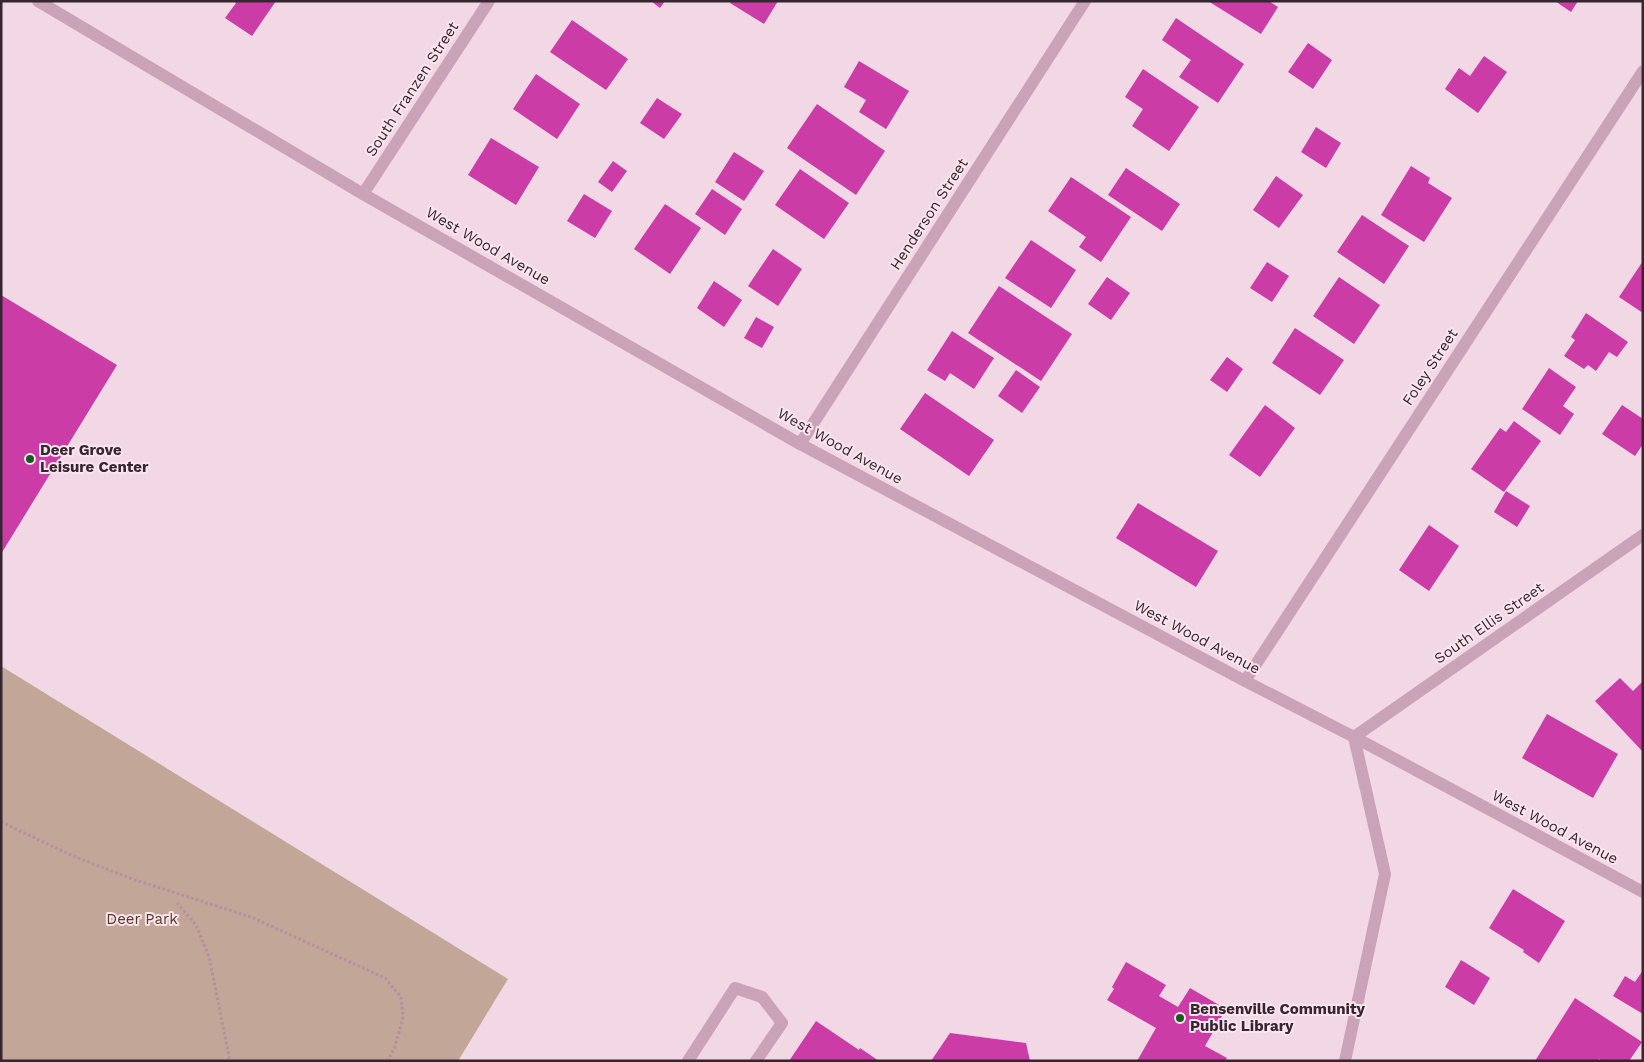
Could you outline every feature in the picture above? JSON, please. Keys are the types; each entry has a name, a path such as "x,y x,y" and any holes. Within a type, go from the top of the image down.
{"street":[{"name":"West Wood Avenue","path":"38,1 363,194 800,444 1643,892"},
{"name":"South Franzen Street","path":"363,194 489,1"},
{"name":"Henderson Street","path":"800,444 1085,1"},
{"name":"Foley Street","path":"1245,681 1643,71"},
{"name":"South Ellis Street","path":"1354,737 1643,535"},
{"path":"1345,1061 1385,874 1354,737"},
{"path":"688,1061 735,988 762,997 782,1023 756,1061"}],"path":[{"path":"1,822 73,856 135,880 251,917 386,978 401,997 403,1017 395,1047 387,1061"},
{"path":"177,903 196,925 209,957 230,1061"}],"green space":[{"name":"Deer Park","path":"1,666 508,979 458,1061 1,1061"}],"building":[{"path":"234,1 276,1 252,36 225,18 236,3"},
{"path":"651,1 665,1 660,8"},
{"path":"731,1 778,1 764,24 730,3"},
{"path":"1208,1 1269,1 1278,7 1261,34"},
{"path":"1555,1 1578,1 1571,12"},
{"path":"1176,18 1244,64 1218,103 1179,77 1191,60 1162,40"},
{"path":"572,20 628,59 606,90 550,52"},
{"path":"1308,43 1332,60 1313,89 1288,72"},
{"path":"1484,56 1507,72 1478,113 1445,89 1459,68 1470,76"},
{"path":"859,61 909,91 886,129 859,112 866,100 844,87"},
{"path":"1143,69 1199,107 1169,151 1132,126 1143,109 1125,97"},
{"path":"536,74 580,104 557,139 513,109"},
{"path":"657,98 682,114 664,139 640,123"},
{"path":"817,104 885,151 856,195 787,148"},
{"path":"1316,127 1341,143 1326,168 1301,152"},
{"path":"491,138 539,167 516,205 468,175"},
{"path":"734,152 764,171 744,201 715,182"},
{"path":"613,161 627,171 612,192 598,182"},
{"path":"1411,166 1430,178 1428,183 1452,198 1424,242 1381,215"},
{"path":"1126,168 1180,204 1162,231 1108,195"},
{"path":"800,169 849,203 824,239 775,205"},
{"path":"1276,176 1303,195 1279,228 1253,210"},
{"path":"1071,177 1131,217 1101,262 1079,247 1086,237 1048,211"},
{"path":"712,189 742,209 725,235 695,214"},
{"path":"584,194 612,211 595,238 567,221"},
{"path":"665,204 701,228 670,274 634,249"},
{"path":"1362,215 1409,246 1384,284 1337,252"},
{"path":"1031,240 1076,270 1051,308 1005,278"},
{"path":"773,249 802,269 778,306 748,286"},
{"path":"1643,261 1643,313 1619,297"},
{"path":"1267,262 1289,276 1272,302 1250,288"},
{"path":"1107,277 1130,293 1111,320 1088,304"},
{"path":"1339,277 1380,305 1354,344 1313,316"},
{"path":"714,281 742,300 724,327 697,308"},
{"path":"999,286 1072,334 1041,381 968,333"},
{"name":"Deer Grove Leisure Center","path":"1,295 117,365 1,554"},
{"path":"1586,313 1628,342 1617,357 1609,352 1596,371 1588,365 1584,369 1564,356 1575,340 1571,337"},
{"path":"756,317 774,327 762,348 744,338"},
{"path":"1295,328 1344,360 1320,395 1272,363"},
{"path":"952,331 994,358 974,389 950,373 945,381 927,370"},
{"path":"1227,357 1243,369 1227,392 1210,380"},
{"path":"1549,368 1576,387 1563,406 1574,414 1560,435 1522,409"},
{"path":"1016,370 1040,387 1022,413 998,396"},
{"path":"925,393 994,440 969,476 900,429"},
{"path":"1265,405 1295,428 1260,477 1229,455"},
{"path":"1622,405 1643,419 1643,444 1635,456 1602,434"},
{"path":"1514,421 1541,441 1504,492 1471,469 1500,428 1506,432"},
{"path":"1506,491 1530,506 1517,527 1494,512"},
{"path":"1138,503 1218,551 1196,587 1116,538"},
{"path":"1429,525 1459,546 1429,591 1399,570"},
{"path":"1620,678 1633,691 1643,681 1643,752 1595,701"},
{"path":"1547,714 1618,754 1593,798 1522,758"},
{"path":"1513,889 1565,921 1539,963 1523,952 1524,950 1489,928"},
{"path":"1461,960 1490,978 1474,1005 1445,987"},
{"name":"Bensenville Community Public Library","path":"1126,962 1166,985 1159,996 1178,1007 1190,988 1226,1009 1205,1046 1227,1058 1225,1061 1137,1061 1156,1028 1107,1000"},
{"path":"1643,970 1643,1014 1613,996 1625,976 1635,982"},
{"path":"1575,998 1642,1042 1629,1061 1602,1061 1599,1059 1598,1061 1535,1061"},
{"path":"816,1021 859,1050 860,1048 879,1061 789,1061"},
{"path":"950,1033 1026,1043 1030,1061 931,1061"}],"place":[{"name":"Deer Grove Leisure Center","path":"30,459"},
{"name":"Bensenville Community Public Library","path":"1180,1018"}]}
